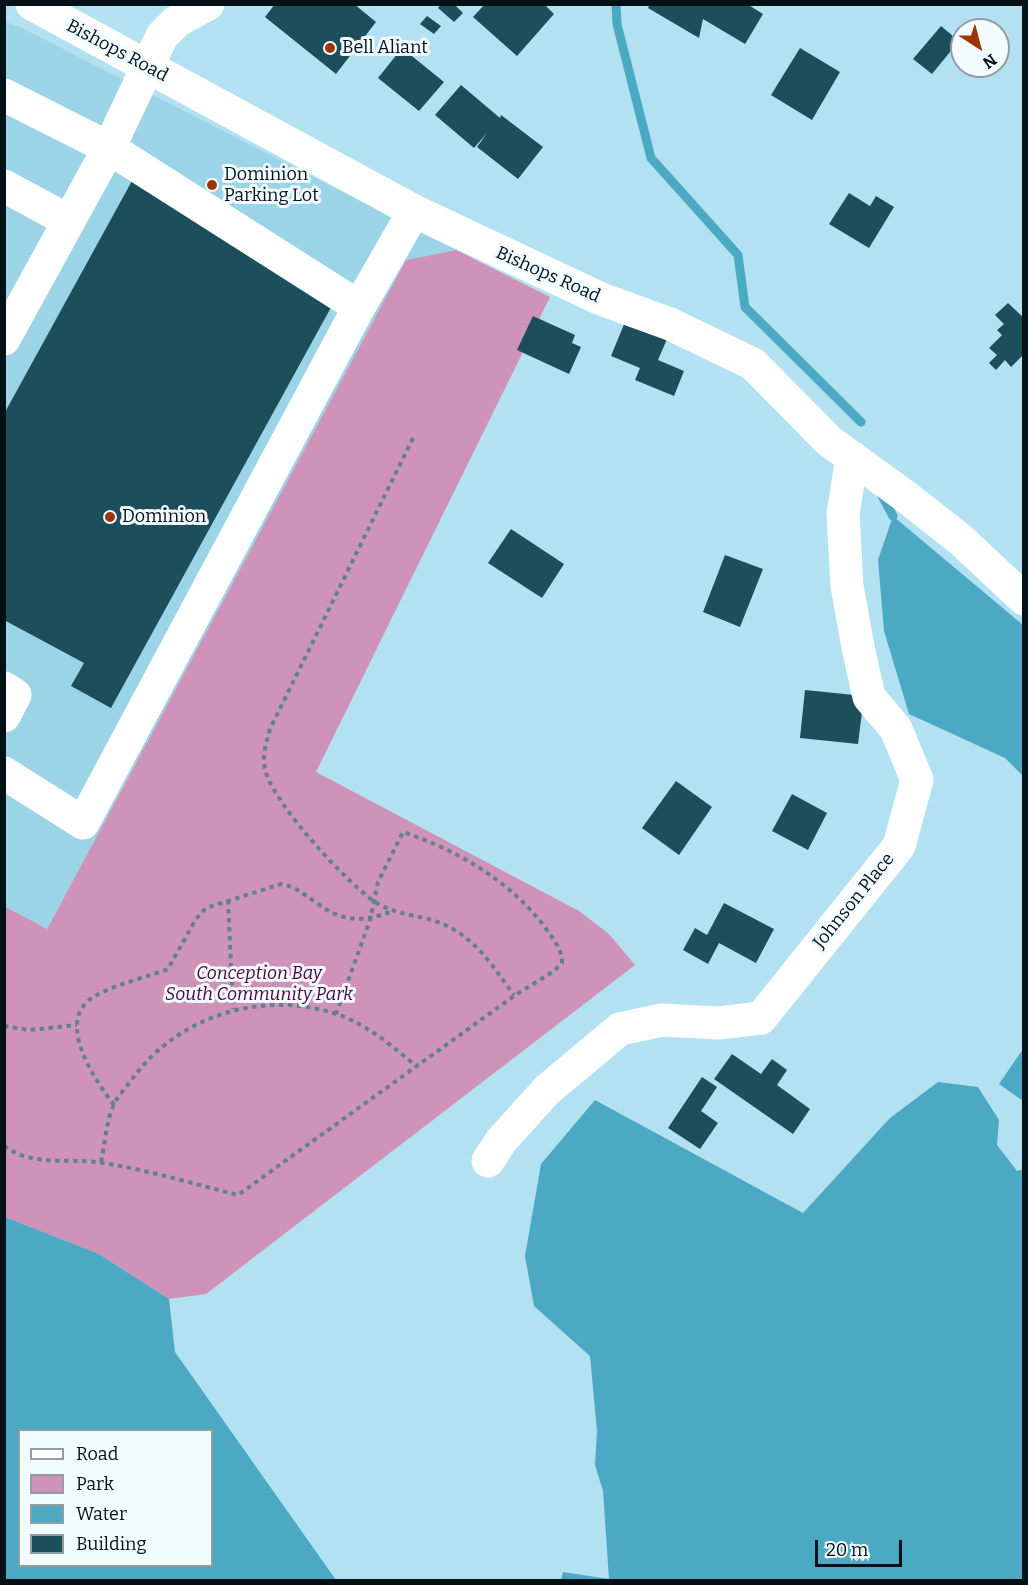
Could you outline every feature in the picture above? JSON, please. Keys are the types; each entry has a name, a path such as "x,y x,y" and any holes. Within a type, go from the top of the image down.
{"street":[{"name":"Bishops Road","path":"32,4 414,211 601,299 670,324 753,364 829,441 961,540 1023,599"},
{"path":"4,339 16,290 69,221 109,148 162,36 177,21 208,4"},
{"path":"4,95 109,148 359,307"},
{"path":"4,186 69,221"},
{"path":"4,772 83,823 359,307 414,211"},
{"name":"Johnson Place","path":"488,1161 501,1141 547,1090 620,1029 662,1020 718,1023 761,1018 899,846 917,780 896,729 869,697 858,647 847,586 843,514 852,457"},
{"path":"4,688 15,695 4,716"}],"path":[{"path":"413,438 270,729 263,753 267,774 287,808 335,867 375,902 394,910 430,917 457,931 481,951 514,996"},
{"path":"4,1146 16,1155 43,1161 101,1162 238,1195 514,996 554,971 562,963 562,952 537,916 512,891 481,869 423,839 403,832 378,882 370,920 336,1014"},
{"path":"114,1105 94,1078 81,1049 77,1025 81,1008 94,996 168,969 196,919 206,909 281,884 293,886 339,917 370,920 394,910"},
{"path":"228,900 233,1009"},
{"path":"101,1162 114,1105 144,1062 185,1029 233,1009 285,1004 336,1014 380,1036 416,1066"},
{"path":"4,1026 29,1030 77,1025"}],"shaded area":[{"path":"4,22 18,26 456,250 406,260 47,929 4,906"}],"green space":[{"name":"Conception Bay South Community Park","path":"456,250 550,297 316,772 579,911 609,934 635,965 206,1294 169,1299 99,1254 5,1217 4,906 47,929 406,260"}],"water":[{"path":"893,516 1023,625 1023,776 1005,758 909,714 884,631 878,560"},
{"path":"1023,1049 1023,1101 999,1084"},
{"path":"938,1082 978,1087 999,1120 997,1145 1017,1171 1023,1169 1023,1580 561,1580 563,1572 609,1579 603,1491 595,1465 597,1431 590,1356 534,1306 525,1256 541,1164 595,1100 803,1213 890,1118"},
{"path":"5,1217 99,1254 169,1299 175,1352 336,1580 5,1580"}],"building":[{"name":"Bell Aliant","path":"275,4 354,4 376,22 336,74 265,17"},
{"path":"441,4 454,4 463,13 454,22 438,8"},
{"path":"485,4 544,4 554,14 517,56 473,17"},
{"path":"650,4 747,4 763,14 745,44 703,19 699,38 648,8"},
{"path":"427,16 441,26 434,34 420,24"},
{"path":"941,26 950,34 950,52 932,74 913,59"},
{"path":"402,48 444,82 419,111 378,78"},
{"path":"800,48 840,72 812,120 771,95"},
{"path":"461,85 500,118 501,115 543,147 518,179 477,147 487,133 474,148 435,115"},
{"name":"Dominion","path":"133,179 340,291 111,708 71,686 84,663 4,620 4,414"},
{"path":"849,193 870,206 876,196 894,207 869,248 829,224"},
{"path":"1008,303 1024,318 1024,354 1011,367 1005,360 996,370 989,363 997,355 989,348 1002,335 997,330 1004,324 995,315"},
{"path":"533,316 575,335 572,343 581,347 569,374 517,350"},
{"path":"625,322 667,339 658,360 684,371 674,396 635,380 640,368 611,356"},
{"path":"511,529 564,564 542,598 488,563"},
{"path":"725,555 763,569 740,627 703,612"},
{"path":"805,690 864,696 858,744 800,738"},
{"path":"676,781 712,807 679,855 642,828"},
{"path":"792,794 827,813 808,850 772,831"},
{"path":"724,903 774,929 756,963 719,943 708,964 683,950 695,928 707,935"},
{"path":"732,1054 761,1074 772,1059 787,1070 777,1085 810,1109 793,1134 714,1079"},
{"path":"702,1077 717,1087 701,1111 718,1123 700,1149 668,1128"}],"waterway":[{"path":"616,4 617,24 651,158 738,255 745,307 861,422"},
{"path":"880,492 893,516"}],"place":[{"name":"Bell Aliant","path":"330,48"},
{"name":"Dominion Parking Lot","path":"212,185"},
{"name":"Dominion","path":"110,517"}]}
